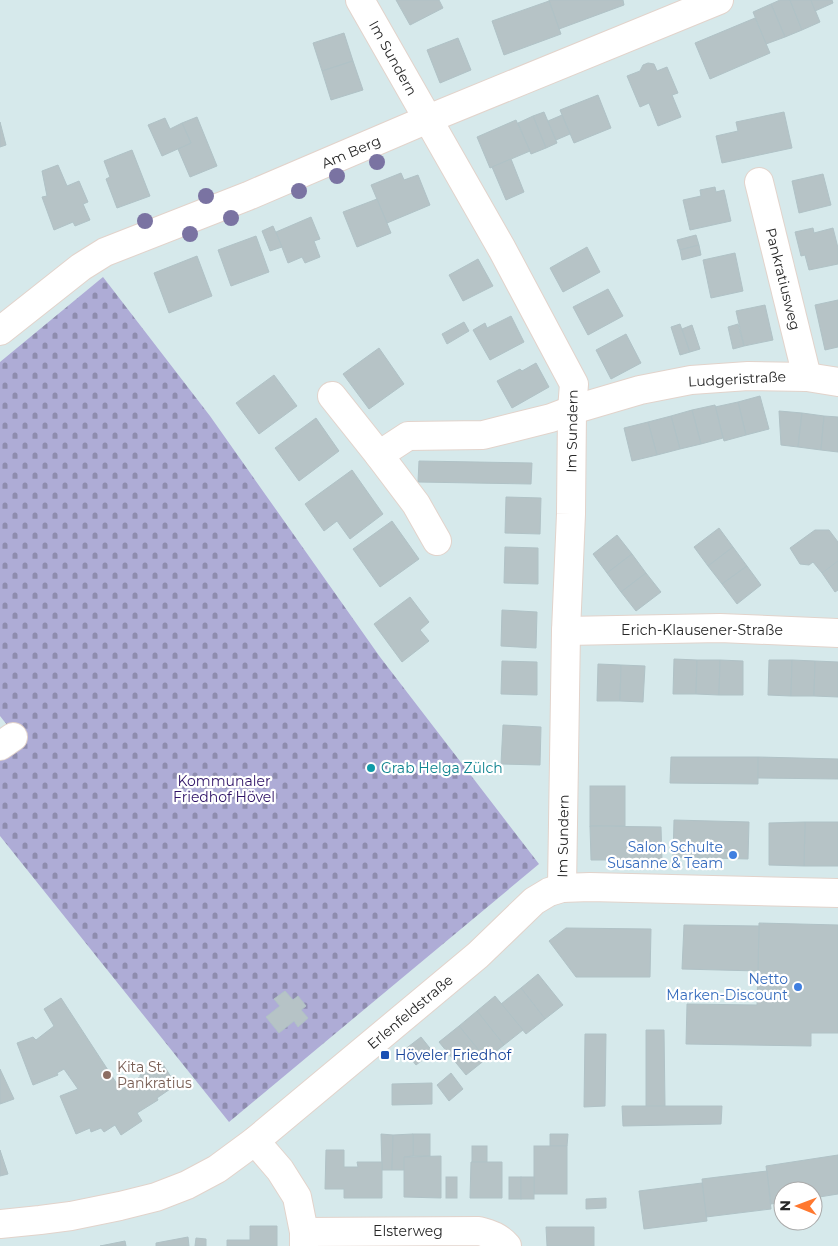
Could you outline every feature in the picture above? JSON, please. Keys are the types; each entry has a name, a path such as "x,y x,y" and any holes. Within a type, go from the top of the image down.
{"street":[{"name":"Im Sundern","path":"360,0 502,249 574,384 566,631 562,888"},
{"name":"Am Berg","path":"0,331 80,267 105,252 248,196 428,119 719,0"},
{"name":"Pankratiusweg","path":"759,182 807,377"},
{"name":"Ludgeristraße","path":"379,455 408,436 483,435 551,418 640,390 692,380 748,376 807,377 838,382"},
{"path":"332,396 416,504 437,541"},
{"name":"Erich-Klausener-Straße","path":"566,631 720,628 838,632"},
{"name":"Erlenfeldstraße","path":"0,1224 72,1216 156,1197 217,1169 255,1141 478,955 534,902 549,892 562,888 610,887 838,893"},
{"name":"Elsterweg","path":"255,1141 280,1170 297,1197 304,1239 479,1231 492,1234 502,1240 507,1246"}],"green space":[{"name":"Kommunaler Friedhof Hövel","path":"103,277 210,416 380,657 539,864 229,1122 0,836 0,753 19,740 0,716 0,362"}],"building":[{"path":"396,0 439,0 443,8 410,25"},
{"path":"549,0 623,0 624,5 559,29"},
{"path":"780,0 790,0 802,30 785,37 771,4"},
{"path":"790,0 811,0 820,22 802,30"},
{"path":"811,0 832,0 833,3 815,11"},
{"path":"549,1 561,34 504,55 492,21"},
{"path":"771,4 785,37 766,44 753,12"},
{"path":"755,18 770,53 710,79 695,43"},
{"path":"344,33 353,61 322,71 313,43"},
{"path":"458,38 471,70 440,83 427,50"},
{"path":"353,61 363,90 331,100 322,71"},
{"path":"648,63 654,64 657,71 667,67 678,93 672,95 681,117 658,126 649,103 640,107 627,76 640,71 643,65"},
{"path":"598,95 611,128 574,143 560,110"},
{"path":"544,112 557,143 546,148 533,116"},
{"path":"784,112 792,148 722,163 716,136 738,131 736,122"},
{"path":"562,115 570,134 556,140 548,121"},
{"path":"533,116 546,148 531,154 518,123"},
{"path":"197,117 217,166 190,177 178,149 191,143 182,123"},
{"path":"165,118 170,129 182,123 191,143 162,156 148,125"},
{"path":"516,120 530,151 490,168 477,137"},
{"path":"0,122 6,145 0,147"},
{"path":"132,150 150,196 117,208 106,179 110,177 104,161"},
{"path":"511,159 524,192 506,200 492,167"},
{"path":"58,165 67,186 79,181 88,202 83,204 90,220 75,226 73,222 54,230 42,197 47,196 42,171"},
{"path":"401,173 404,180 418,175 430,205 387,223 371,185"},
{"path":"823,174 831,205 799,213 792,181"},
{"path":"715,187 716,192 724,190 731,221 690,230 683,200 701,196 700,190"},
{"path":"377,199 391,233 357,247 343,212"},
{"path":"311,217 320,239 314,241 320,257 305,263 302,257 288,263 276,232"},
{"path":"273,226 282,247 270,251 262,231"},
{"path":"813,228 814,233 833,228 838,248 838,264 809,270 805,255 801,256 795,232"},
{"path":"696,235 699,245 680,250 677,240"},
{"path":"256,236 269,272 231,286 218,250"},
{"path":"699,245 701,255 682,260 680,250"},
{"path":"587,247 600,272 563,292 550,268"},
{"path":"735,253 743,291 711,298 703,260"},
{"path":"197,256 212,296 169,313 154,273"},
{"path":"478,259 493,286 463,301 449,275"},
{"path":"608,289 623,316 588,335 573,307"},
{"path":"838,300 838,347 825,350 815,305"},
{"path":"765,305 773,340 744,346 736,311"},
{"path":"511,316 524,342 490,360 473,330 485,323 487,328"},
{"path":"464,322 469,331 447,344 442,334"},
{"path":"680,324 690,352 680,355 671,327"},
{"path":"738,324 744,346 733,349 728,327"},
{"path":"692,325 700,349 690,352 682,329"},
{"path":"626,334 641,363 611,379 596,350"},
{"path":"379,348 404,384 369,409 343,374"},
{"path":"536,363 549,387 512,408 497,381"},
{"path":"274,375 297,406 259,434 236,403"},
{"path":"760,396 769,429 746,435 738,402"},
{"path":"738,402 746,435 724,441 715,407"},
{"path":"715,405 723,438 701,444 692,410"},
{"path":"692,410 701,444 680,449 671,416"},
{"path":"779,411 802,413 798,447 781,445"},
{"path":"802,413 824,416 821,450 798,447"},
{"path":"671,416 680,449 657,455 648,422"},
{"path":"824,416 838,417 838,452 821,450"},
{"path":"316,418 339,451 299,481 275,448"},
{"path":"648,422 657,455 632,461 624,428"},
{"path":"419,461 532,463 531,484 418,482"},
{"path":"352,470 383,514 350,539 337,521 324,531 305,504"},
{"path":"506,497 541,498 540,534 505,533"},
{"path":"392,521 419,559 380,587 353,549"},
{"path":"719,528 733,547 708,566 694,547"},
{"path":"815,530 829,530 838,542 838,561 822,573 813,562 809,565 800,564 790,548"},
{"path":"617,535 632,554 607,573 593,554"},
{"path":"505,547 538,548 538,584 504,583"},
{"path":"733,547 747,566 722,584 708,566"},
{"path":"632,554 646,573 621,592 607,573"},
{"path":"838,561 838,590 835,592 822,573"},
{"path":"747,566 761,585 737,604 722,584"},
{"path":"646,573 661,592 636,611 621,592"},
{"path":"410,597 429,622 420,630 429,641 402,662 374,624"},
{"path":"502,610 537,612 536,648 501,646"},
{"path":"674,659 697,660 696,694 673,694"},
{"path":"697,660 720,660 719,695 696,694"},
{"path":"720,660 743,661 743,695 719,695"},
{"path":"769,660 792,660 791,696 768,695"},
{"path":"792,660 815,661 814,696 791,696"},
{"path":"502,661 537,662 537,695 501,694"},
{"path":"815,661 838,662 838,697 814,696"},
{"path":"598,664 621,665 620,701 597,701"},
{"path":"621,665 645,666 643,702 620,701"},
{"path":"503,725 541,727 540,765 501,764"},
{"path":"671,757 758,757 758,784 670,783"},
{"path":"758,757 838,759 838,779 758,778"},
{"path":"590,786 625,786 625,826 590,826"},
{"path":"674,820 749,822 748,859 673,857"},
{"path":"805,822 838,822 838,866 804,866"},
{"path":"805,822 804,866 769,865 769,823"},
{"path":"590,826 661,827 662,860 591,860"},
{"name":"Netto Marken-Discount","path":"759,923 838,925 838,1033 811,1033 811,1046 686,1044 687,1004 757,1005"},
{"path":"684,925 759,926 758,971 682,969"},
{"path":"566,928 651,929 650,977 576,977 549,941"},
{"path":"538,974 563,1005 545,1019 521,988"},
{"path":"521,988 545,1019 526,1034 501,1004"},
{"path":"285,991 293,1000 298,996 306,1006 301,1010 308,1018 298,1027 294,1021 279,1033 266,1017 280,1006 274,999"},
{"path":"495,996 523,1030 504,1045 477,1011"},
{"path":"61,998 121,1090 161,1061 176,1085 157,1098 158,1100 137,1113 142,1121 121,1135 115,1125 104,1132 101,1128 91,1132 90,1128 76,1134 60,1096 78,1089 64,1069 57,1073 58,1075 33,1085 17,1043 33,1037 36,1040 54,1026 44,1009"},
{"path":"477,1011 504,1045 486,1059 459,1026"},
{"path":"459,1026 486,1059 466,1075 439,1042"},
{"path":"646,1030 664,1030 665,1106 646,1106"},
{"path":"585,1034 606,1034 605,1106 584,1107"},
{"path":"421,1037 433,1052 416,1065 404,1050"},
{"path":"0,1069 14,1099 0,1104"},
{"path":"451,1073 463,1089 449,1101 437,1085"},
{"path":"432,1083 432,1104 392,1105 392,1084"},
{"path":"622,1106 722,1106 721,1124 623,1126"},
{"path":"381,1134 393,1135 392,1170 382,1170"},
{"path":"413,1134 430,1134 430,1156 413,1156"},
{"path":"413,1134 413,1156 404,1157 404,1170 392,1170 393,1135"},
{"path":"550,1134 568,1134 567,1146 550,1146"},
{"path":"472,1146 487,1146 487,1162 472,1162"},
{"path":"534,1146 567,1146 567,1194 534,1194"},
{"path":"0,1150 8,1174 0,1176"},
{"path":"326,1150 344,1150 344,1167 358,1167 357,1162 382,1162 382,1198 344,1198 344,1189 325,1189"},
{"path":"838,1155 838,1194 823,1196 823,1181 773,1181 773,1204 771,1204 766,1166"},
{"path":"441,1156 441,1198 404,1197 404,1157"},
{"path":"471,1162 502,1162 502,1198 470,1198"},
{"path":"767,1171 771,1209 706,1217 702,1179"},
{"path":"446,1177 457,1177 457,1198 446,1198"},
{"path":"509,1177 521,1177 521,1199 509,1199"},
{"path":"521,1177 534,1177 534,1199 521,1199"},
{"path":"702,1183 707,1221 644,1229 639,1191"},
{"path":"606,1198 606,1208 586,1209 586,1199"},
{"path":"250,1226 277,1226 277,1246 227,1246 227,1240 250,1240"},
{"path":"546,1227 594,1227 594,1246 547,1246"},
{"path":"188,1237 189,1246 156,1246 156,1243"},
{"path":"196,1238 206,1239 206,1246 195,1246"},
{"path":"125,1241 126,1246 100,1246"}],"place":[{"name":"Grab Helga Zülch","path":"371,768"},
{"name":"Salon Schulte Susanne & Team","path":"733,855"},
{"name":"Netto Marken-Discount","path":"798,987"},
{"name":"Höveler Friedhof","path":"385,1055"},
{"name":"Kita St. Pankratius","path":"107,1075"}]}
